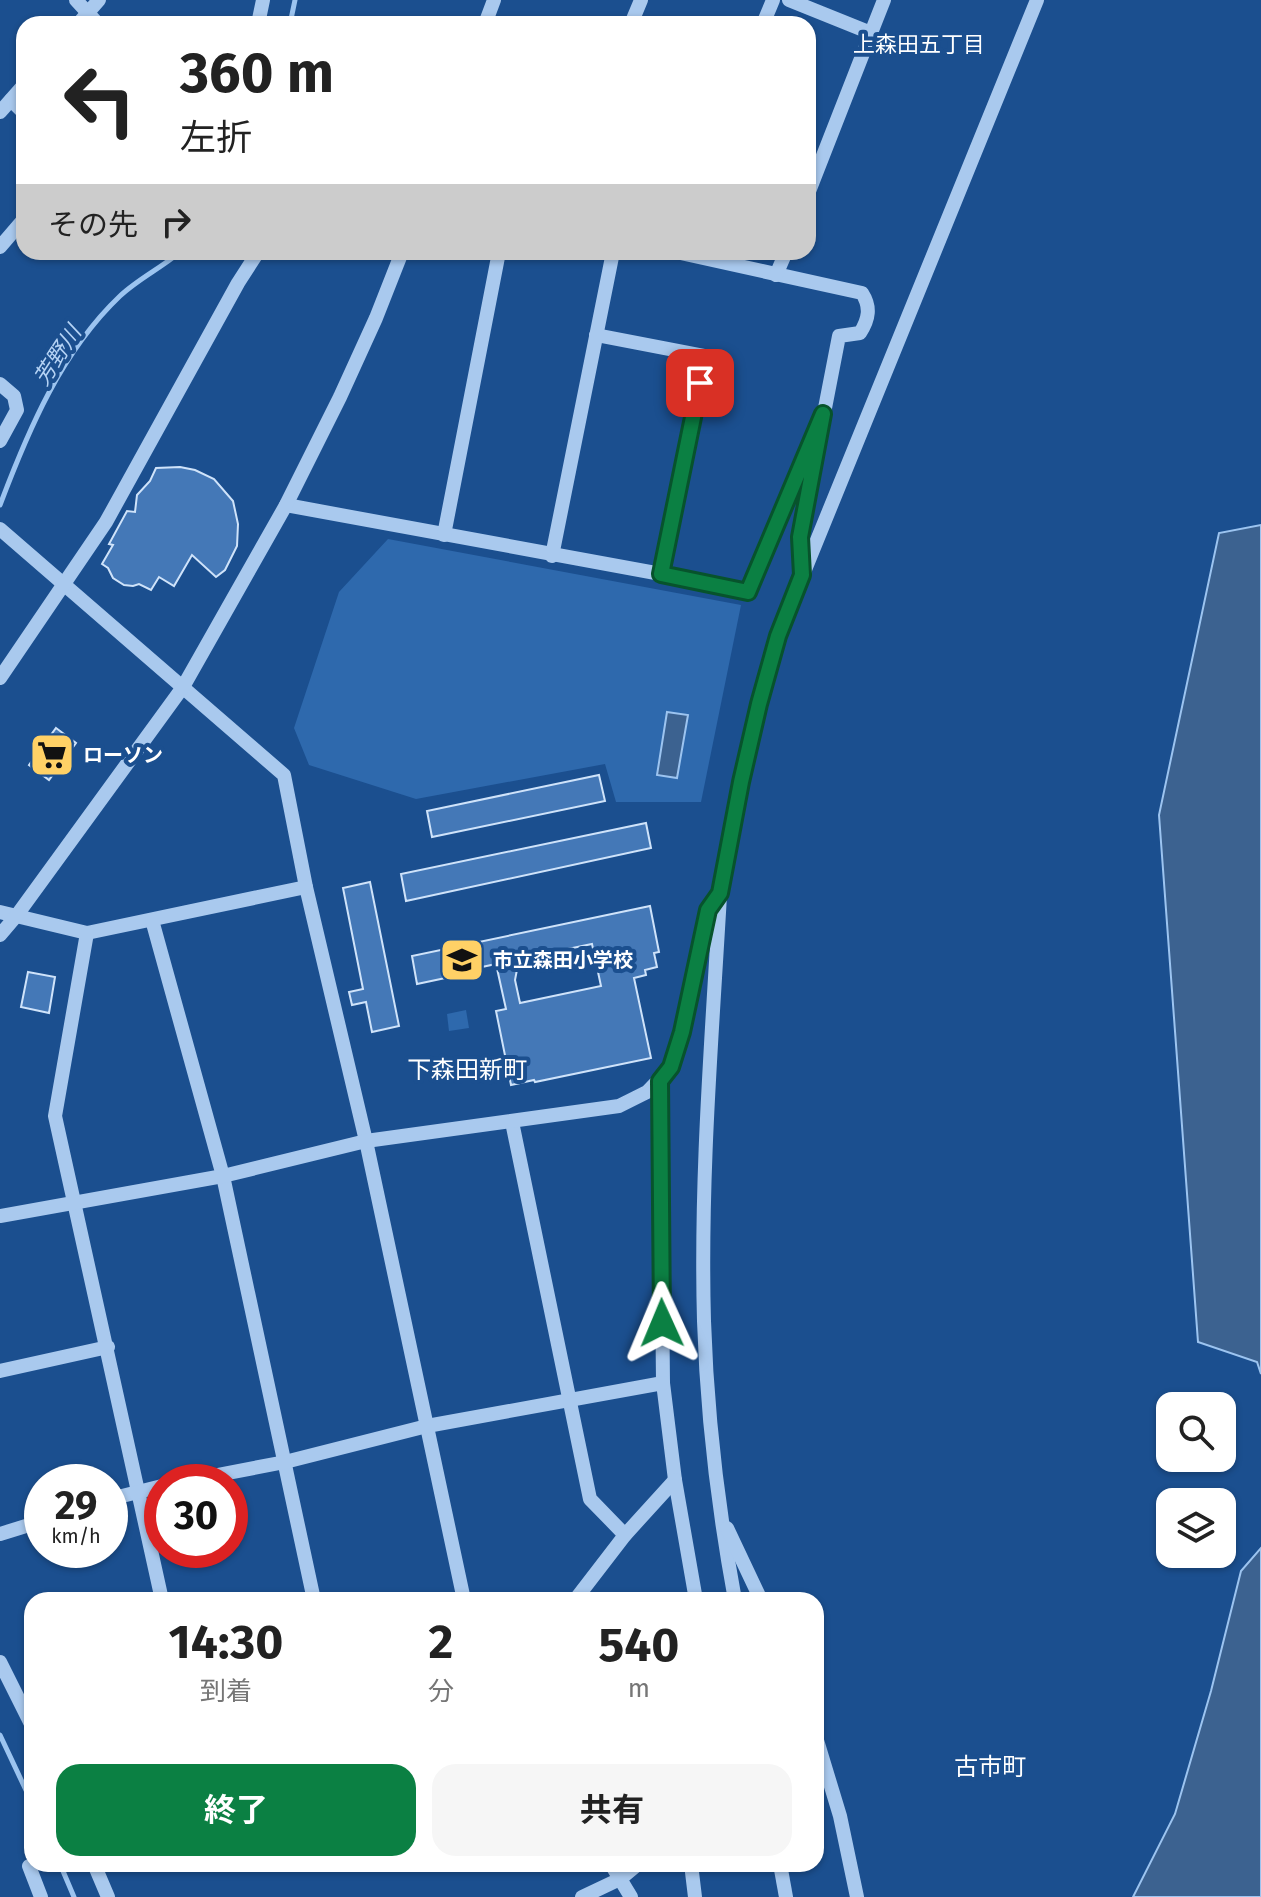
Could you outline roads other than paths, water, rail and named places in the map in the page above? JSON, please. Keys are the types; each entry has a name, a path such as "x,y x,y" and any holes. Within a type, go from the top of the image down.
{"street":[{"path":"789,0 871,33"},
{"path":"816,174 884,0"},
{"path":"734,1592 718,1507 704,1322 705,1186 720,893 741,782 778,636 1034,0"},
{"path":"0,112 16,94"},
{"path":"11,100 16,105"},
{"path":"0,247 16,228"},
{"path":"0,678 106,522 253,260"},
{"path":"0,935 183,687 286,505 364,344 399,260"},
{"path":"444,535 497,260"},
{"path":"552,556 611,260"},
{"path":"711,260 862,293 867,301 868,320 860,333 839,336 800,537 802,575"},
{"path":"776,275 783,260"},
{"path":"596,335 705,356 661,574"},
{"path":"0,384 14,396 17,410 0,441"},
{"path":"286,505 748,592 823,414"},
{"path":"0,529 284,775 462,1592"},
{"path":"0,912 87,933 306,887"},
{"path":"0,1216 223,1176 366,1141 619,1106 647,1092 671,1067 682,1032 708,910 720,893"},
{"path":"152,920 223,1176 312,1592"},
{"path":"87,933 55,1116 160,1592"},
{"path":"660,1081 663,1383 675,1480 695,1592"},
{"path":"512,1122 590,1499 625,1535"},
{"path":"0,1371 108,1347"},
{"path":"248,1469 427,1426 663,1383"},
{"path":"581,1592 625,1535 675,1480"},
{"path":"128,1493 144,1489"},
{"path":"718,1507 757,1592"},
{"path":"0,1534 24,1527"},
{"path":"0,1662 24,1710"},
{"path":"824,1763 840,1816 857,1897"},
{"path":"31,1872 39,1896"},
{"path":"97,1872 108,1897"},
{"path":"616,1872 631,1897"},
{"path":"582,1897 628,1872"},
{"path":"692,1872 695,1897"},
{"path":"781,1872 786,1897"}],"waterway":[{"name":"芳野川","path":"292,16 295,0"},
{"name":"芳野川","path":"0,505 48,394 80,342 120,296 169,260"},
{"name":"芳野川","path":"0,1735 24,1786"},
{"name":"芳野川","path":"63,1872 74,1897"}],"place":[{"name":"ローソン","path":"52,755"},
{"name":"市立森田小学校","path":"462,960"}],"district":[{"name":"上森田五丁目","path":"919,44"},
{"name":"下森田新町","path":"467,1070"},
{"name":"古市町","path":"990,1767"}]}
